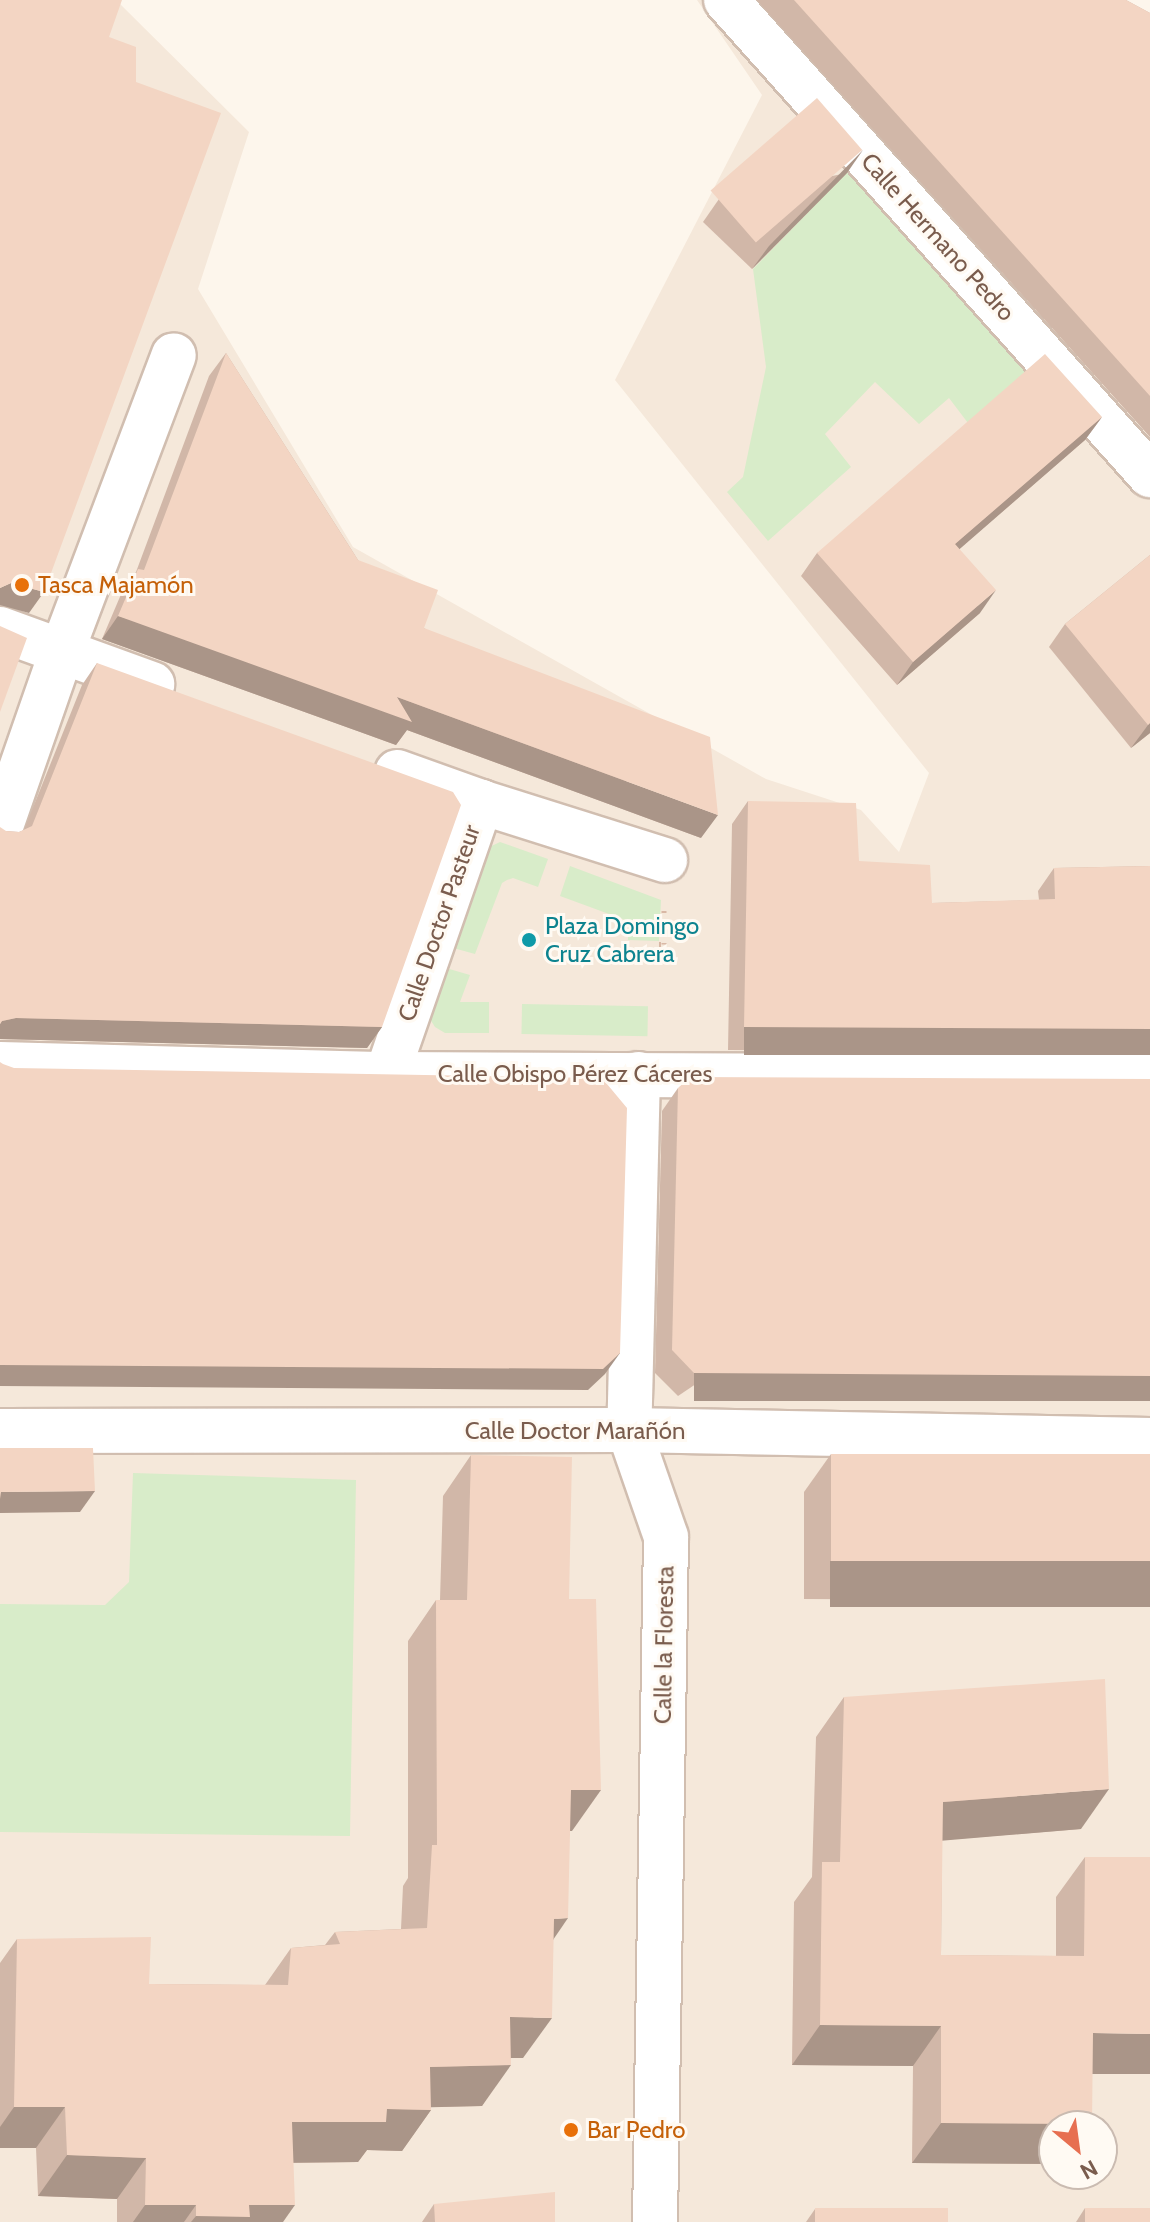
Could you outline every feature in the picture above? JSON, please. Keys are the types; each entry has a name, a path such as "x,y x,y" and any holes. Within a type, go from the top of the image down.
{"street":[{"name":"Calle Hermano Pedro","path":"726,0 1150,475"},
{"path":"0,829 62,651 174,355"},
{"path":"0,629 196,700"},
{"name":"Calle Doctor Pasteur","path":"361,759 481,802 387,1074"},
{"path":"481,802 665,860"},
{"name":"Calle Obispo Pérez Cáceres","path":"0,1064 387,1074 1150,1077"},
{"name":"Calle la Floresta","path":"638,1074 629,1430 666,1537 655,2222"},
{"name":"Calle Doctor Marañón","path":"0,1431 629,1430 1150,1440"}],"shaded area":[{"path":"0,0 116,0 249,132 198,289 353,547 766,779 861,810 899,852 929,773 615,380 762,95 697,0 1098,0 1150,28 1150,2222 0,2222"}],"green space":[{"path":"856,163 1038,370 971,427 949,398 919,424 875,382 825,434 851,467 768,541 727,492 743,477 766,367 753,269"},
{"path":"500,842 548,859 538,887 513,878 502,883 475,954 446,946 481,851"},
{"path":"570,866 661,900 659,941 628,940 628,921 560,896"},
{"path":"439,966 470,975 460,1002 489,1002 489,1033 445,1033 435,1027 428,1016"},
{"path":"522,1004 648,1006 647,1036 521,1034"},
{"path":"133,1473 356,1480 350,1836 0,1832 0,1604 105,1605 129,1582"}],"building":[{"path":"0,0 122,0 109,37 136,47 136,82 221,113 44,592 11,583 0,588"},
{"path":"794,0 1126,0 1150,13 1150,396"},
{"path":"817,98 862,150 756,243 711,191"},
{"path":"226,353 358,560 438,590 424,628 710,737 718,815 397,697 412,722 118,616 138,569 144,570"},
{"path":"1045,354 1102,417 955,544 996,590 913,662 817,553"},
{"path":"1150,555 1150,723 1148,725 1065,624"},
{"path":"0,626 27,638 0,712"},
{"path":"97,663 453,792 461,805 382,1027 16,1018 0,1024 0,827 19,832 32,826"},
{"path":"748,801 856,803 859,861 930,865 932,903 1055,899 1054,868 1150,866 1150,1029 744,1027"},
{"path":"0,1062 14,1068 602,1078 627,1108 620,1353 603,1369 0,1365"},
{"path":"690,1077 1150,1079 1150,1376 694,1373 672,1350 678,1088"},
{"path":"0,1448 93,1448 95,1491 1,1492 0,1499"},
{"path":"831,1454 1150,1454 1150,1561 831,1561"},
{"path":"471,1455 572,1457 569,1599 596,1599 601,1790 571,1790 568,1918 554,1919 552,2018 510,2017 511,2065 430,2067 431,2110 387,2109 386,2122 292,2122 295,2205 249,2205 250,2217 196,2216 196,2205 145,2205 146,2158 67,2155 65,2107 14,2107 17,1939 151,1937 149,1984 288,1985 291,1948 340,1944 335,1932 427,1928 432,1845 437,1845 436,1600 467,1600"},
{"path":"1105,1679 1109,1789 943,1802 941,1955 1084,1956 1085,1857 1150,1857 1150,2034 1093,2033 1092,2110 1038,2110 1038,2124 941,2123 941,2026 820,2025 822,1862 840,1862 844,1697"},
{"path":"555,2192 555,2222 435,2222 434,2204"},
{"path":"815,2208 948,2208 948,2222 815,2222"},
{"path":"1085,2208 1150,2208 1150,2222 1085,2222"}],"place":[{"name":"Tasca Majamón","path":"22,585"},
{"name":"Plaza Domingo Cruz Cabrera","path":"529,940"},
{"name":"Bar Pedro","path":"571,2130"}]}
